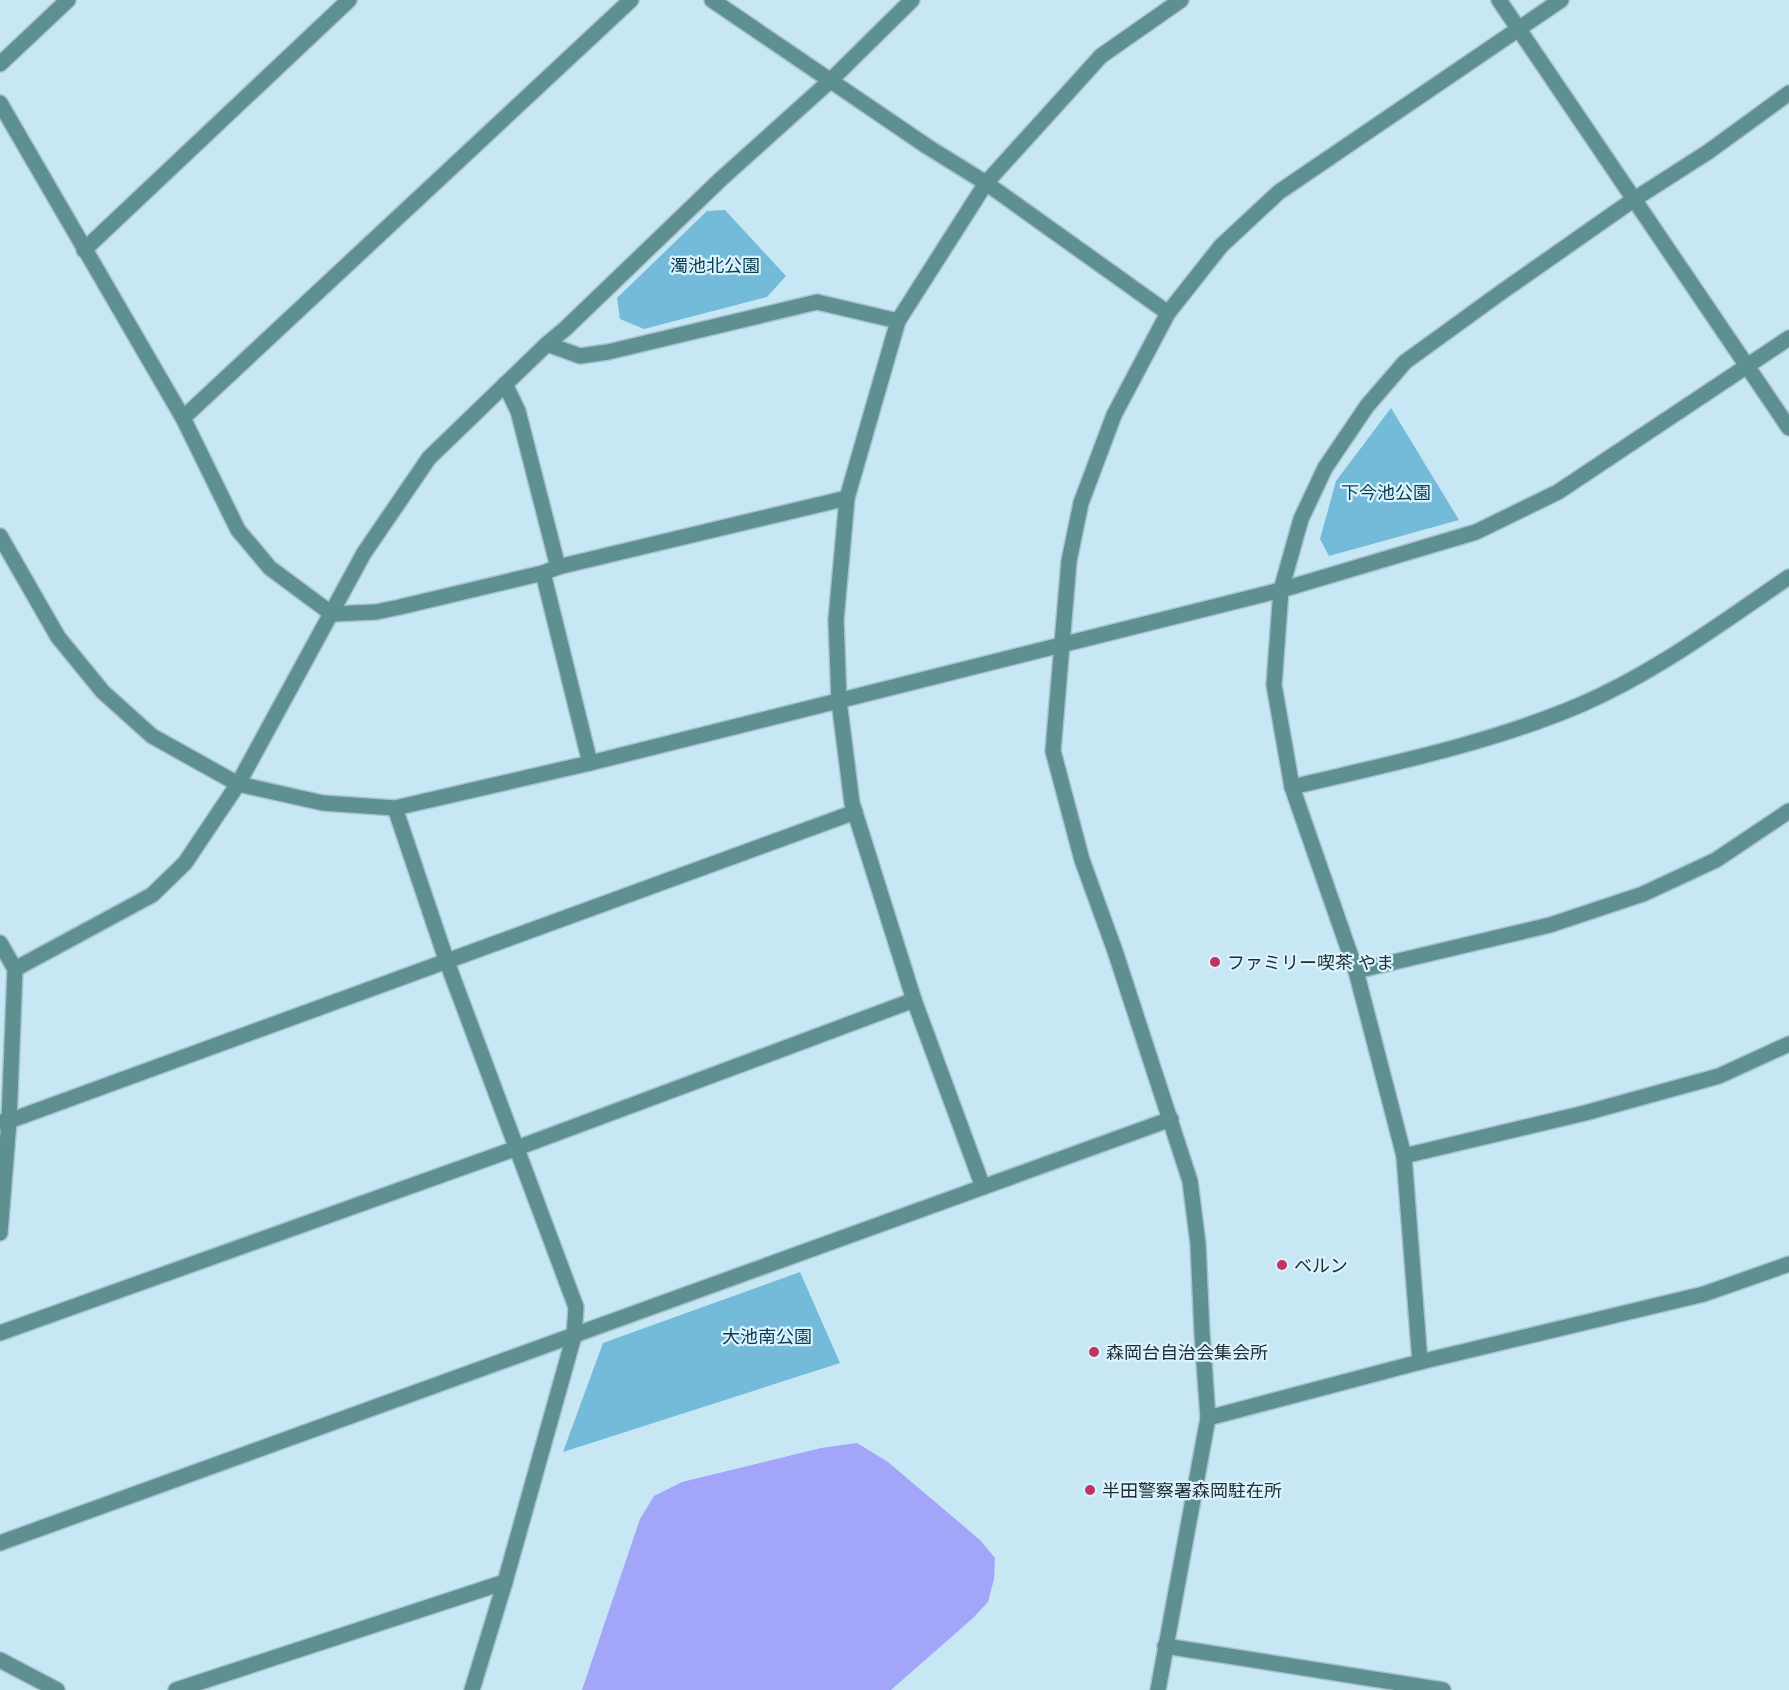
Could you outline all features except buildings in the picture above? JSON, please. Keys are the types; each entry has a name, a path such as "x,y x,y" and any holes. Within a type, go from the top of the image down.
{"street":[{"path":"0,64 68,0"},
{"path":"84,250 349,0"},
{"path":"183,418 631,0"},
{"path":"712,0 928,147 986,183 1168,313"},
{"path":"15,969 152,895 185,863 238,784 364,553 429,458 721,179 831,80 912,0"},
{"path":"983,1187 914,1000 852,804 839,701 836,620 847,498 898,321 986,183 1101,56 1181,0"},
{"path":"1499,0 1789,428"},
{"path":"1158,1690 1208,1418 1198,1244 1190,1181 1082,860 1053,751 1069,561 1082,503 1114,415 1168,313 1221,246 1279,192 1561,0"},
{"path":"1420,1362 1404,1156 1356,972 1292,787 1274,685 1281,590 1301,519 1325,468 1367,406 1405,362 1633,200 1708,152 1789,93"},
{"path":"0,103 183,418 238,530 270,568 332,614 392,609 847,498"},
{"path":"547,344 580,356 608,352 817,302 898,321"},
{"path":"0,536 58,637 103,692 152,736 238,784 323,803 395,808 590,763 1281,590 1476,532 1558,492 1789,338"},
{"path":"505,384 518,411 558,567"},
{"path":"543,573 590,763"},
{"path":"1292,787 1421,757 1506,732 1581,704 1660,664 1789,577"},
{"path":"395,808 447,962 576,1307 574,1336 472,1690"},
{"path":"1356,972 1550,925 1643,894 1716,860 1789,811"},
{"path":"4,1122 855,812"},
{"path":"0,943 15,969 4,1122 0,1233"},
{"path":"0,1333 517,1148 914,1000"},
{"path":"1404,1156 1585,1113 1719,1076 1789,1044"},
{"path":"0,1543 1171,1119"},
{"path":"1208,1418 1420,1362 1704,1294 1789,1264"},
{"path":"176,1690 504,1582"},
{"path":"1165,1646 1443,1690"},
{"path":"0,1660 57,1690"}],"green space":[{"name":"濁池北公園","path":"725,210 786,276 767,297 644,329 620,319 617,298 707,211"},
{"name":"下今池公園","path":"1391,408 1459,520 1329,556 1320,539 1336,481"},
{"name":"大池南公園","path":"800,1272 840,1363 563,1452 603,1343"}],"water":[{"path":"857,1443 888,1462 980,1540 995,1558 994,1579 988,1602 973,1618 891,1690 582,1690 640,1519 654,1496 682,1482 821,1448"}],"place":[{"name":"ファミリー喫茶 やま","path":"1215,962"},
{"name":"ベルン","path":"1282,1265"},
{"name":"森岡台自治会集会所","path":"1094,1352"},
{"name":"半田警察署森岡駐在所","path":"1090,1490"}]}
